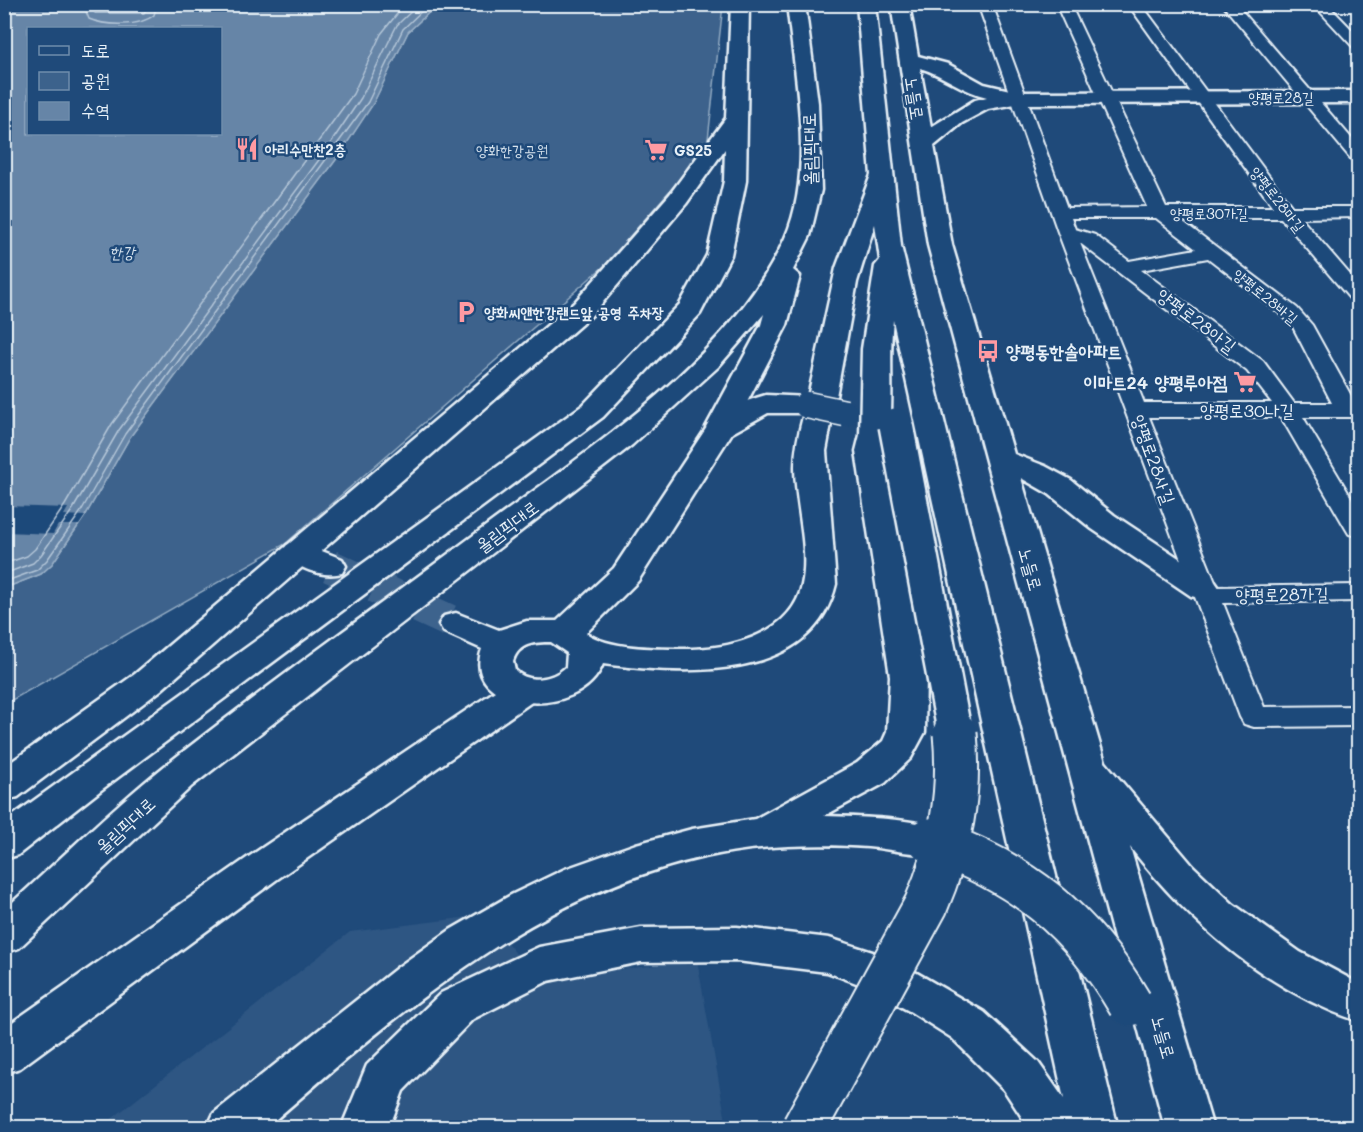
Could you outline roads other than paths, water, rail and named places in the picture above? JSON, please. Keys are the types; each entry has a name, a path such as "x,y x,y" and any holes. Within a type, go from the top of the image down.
{"main road":[{"path":"4,844 87,780 593,411 691,308 719,255 735,181 740,4"},
{"name":"올림픽대로","path":"4,936 178,776 622,439 686,382 752,313 794,248 810,197 811,127 796,4"},
{"path":"866,4 889,246 1094,1128"},
{"name":"노들로","path":"900,4 940,245 1190,1128"},
{"path":"909,58 941,68 978,89 1020,98"},
{"name":"양평로28길","path":"1020,98 1359,97"},
{"path":"923,144 955,119 982,104 1020,98"},
{"path":"4,787 314,559 583,309 678,199 737,118"},
{"path":"574,641 587,657 585,668 578,677 553,689 523,690 509,685 499,677 494,668 494,658 502,645 520,634 536,631 654,660 688,662 730,657 767,646 806,618 820,584 811,453 848,270 882,170"},
{"path":"884,438 875,435 876,349 889,246"},
{"path":"574,641 626,573 721,428 774,325 794,248"},
{"path":"721,428 748,410 766,404 807,405 845,413 860,425 884,438 954,725 959,760 959,791 954,827 943,868 927,905 804,1128"},
{"path":"762,832 871,773 898,749 906,732 908,676 884,438"},
{"path":"999,459 1034,472 1060,487 1103,522 1204,592"},
{"path":"456,624 502,645"},
{"path":"4,1054 88,991 322,826 523,690"},
{"path":"1086,762 1179,878 1217,913 1258,947 1307,978 1359,1003"},
{"path":"231,1128 348,1030 472,937 533,902 594,875 646,856 710,839 762,832 825,829 897,834 930,840 1004,870 1031,887 1091,944 1116,978 1130,1004 1180,1128"},
{"path":"365,1128 384,1079 457,1006 538,965 641,945 737,944 829,955 875,971 927,999 968,1025 1021,1076 1056,1128"}],"street":[{"name":"양평로28사길","path":"985,4 1064,222 1204,592 1254,717 1359,716"},
{"path":"1063,4 1106,98"},
{"path":"1134,4 1180,71 1203,98"},
{"path":"1228,4 1359,156"},
{"path":"1319,4 1359,44"},
{"name":"양평로28바길","path":"1106,98 1155,206 1161,213 1290,312 1302,325 1353,411"},
{"name":"양평로28마길","path":"1203,98 1287,213 1359,296"},
{"name":"양평로30가길","path":"1064,222 1161,213 1359,212"},
{"name":"양평로28아길","path":"1064,222 1249,359 1288,410 1359,528"},
{"path":"1126,267 1211,252"},
{"name":"양평로30나길","path":"1136,410 1353,411"},
{"name":"양평로28가길","path":"1204,592 1359,593"}],"water":[{"name":"한강","path":"80,4 114,9 167,4 437,5 408,32 373,104 335,161 130,437 85,516 52,564 41,574 5,588 5,5"}],"tunnel":[{"path":"330,566 456,624"}],"place":[{"name":"아리수만찬2층","path":"247,149"},
{"name":"GS25","path":"656,150"},
{"name":"양화씨앤한강랜드앞 공영 주차장","path":"466,312"},
{"name":"양평동한솔아파트","path":"988,351"},
{"name":"이마트24 양평루아점","path":"1245,382"}],"park label":[{"name":"양화한강공원","path":"512,150"}]}
